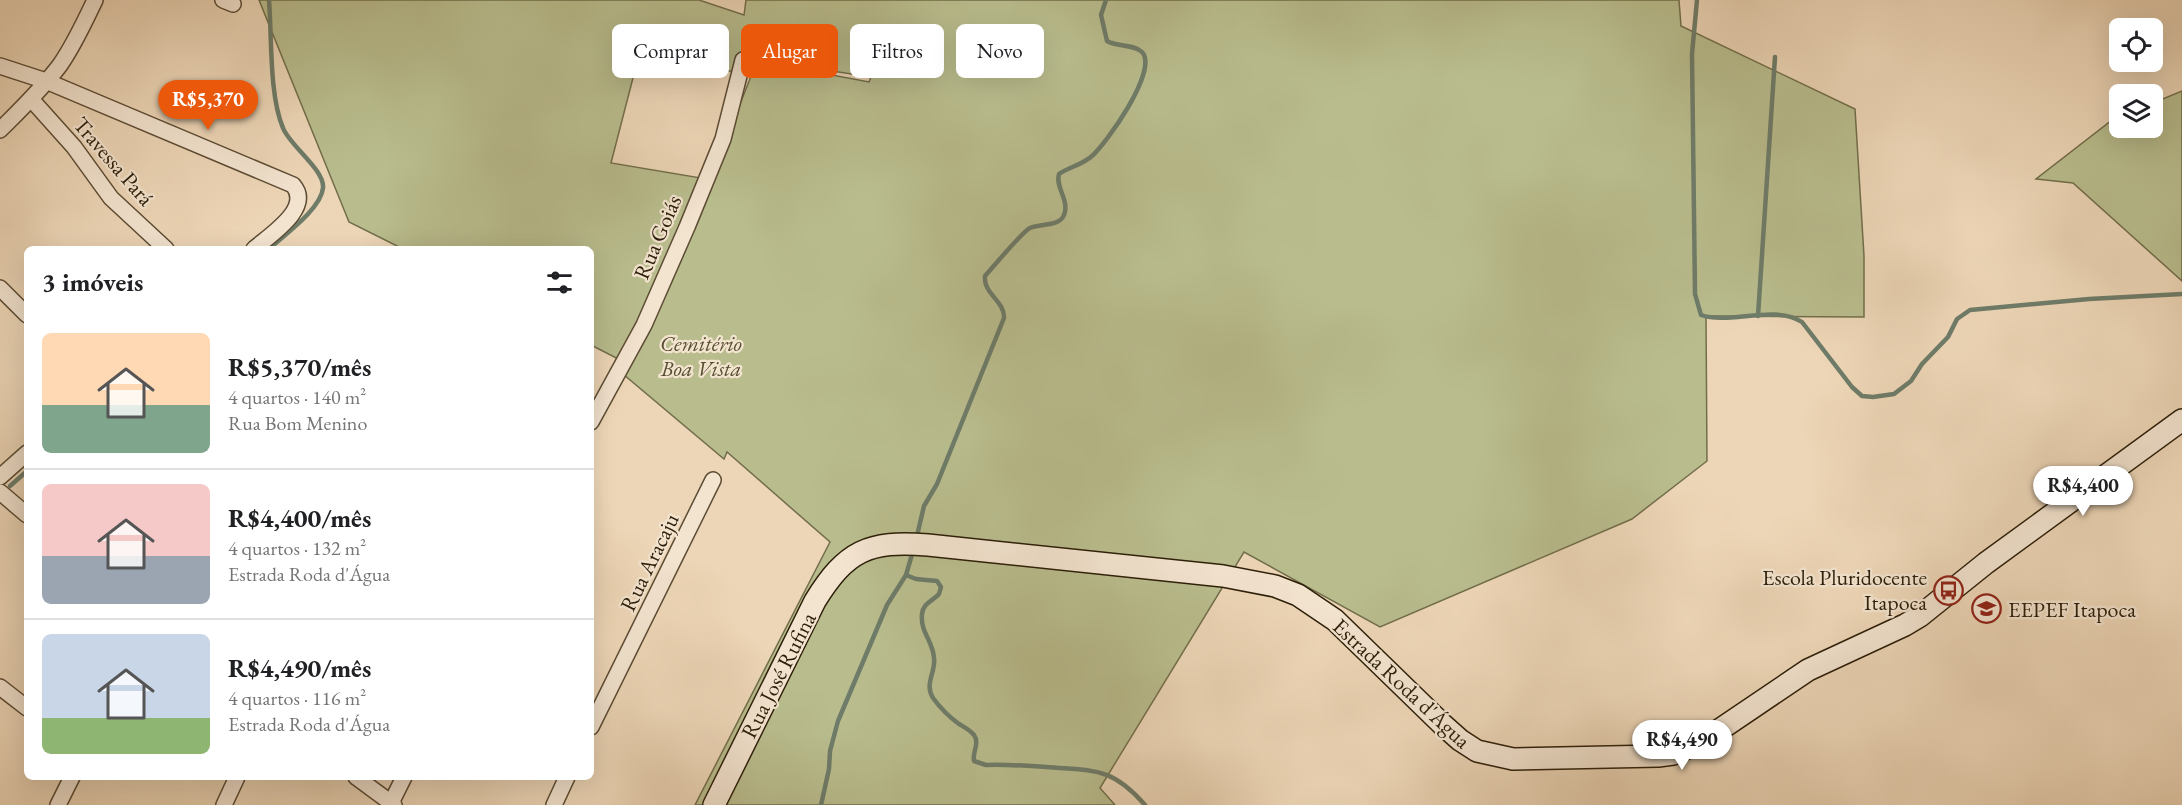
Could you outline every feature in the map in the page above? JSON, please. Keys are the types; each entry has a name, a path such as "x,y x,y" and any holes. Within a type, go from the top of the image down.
{"street":[{"path":"0,130 31,99 74,43 94,0"},
{"path":"0,66 46,81 293,185 299,197 297,209 257,246"},
{"name":"Rua Goiás","path":"594,417 644,325 687,226 723,139 741,68"},
{"name":"Travessa Pará","path":"31,99 74,147 111,198 163,246"},
{"path":"0,288 24,312"},
{"name":"Estrada Roda d'Água","path":"855,555 885,545 918,544 1223,576 1275,586 1298,595 1335,620 1442,724 1477,751 1513,759 1658,756 1673,754 1703,741 1808,670 1920,616 1986,563 2182,420"},
{"path":"0,477 24,456"},
{"name":"Rua Aracaju","path":"594,721 713,480"},
{"path":"0,492 24,512"},
{"name":"Rua José Rufina","path":"714,805 815,602 830,577 855,555"},
{"path":"0,687 24,706"},
{"path":"58,805 70,780"},
{"path":"224,805 236,780"},
{"path":"360,780 391,804 403,780"},
{"path":"554,805 566,780"}],"green space":[{"name":"Cemitério Boa Vista","path":"259,0 699,0 744,15 746,0 1679,0 1681,26 1855,109 1864,256 1864,317 1706,316 1707,461 1632,519 1380,627 1244,552 1100,788 1115,805 695,805 830,542 727,452 724,459 623,374 750,78 838,78 838,76 869,82 871,78 944,78 944,24 850,24 850,74 838,72 838,24 741,24 741,75 729,71 729,24 612,24 612,78 633,78 611,163 701,178 624,362 594,347 594,246 397,246 349,222"},
{"path":"2182,91 2182,281 2073,183 2036,179 2109,122 2109,138 2163,138 2163,99"}],"waterway":[{"path":"269,0 273,83 279,115 287,135 319,174 323,188 321,196 309,213 272,246"},
{"path":"916,540 924,506 937,484 1004,318 1001,307 987,288 985,276 1030,228 1062,219 1065,204 1059,184 1059,174 1088,159 1099,149 1129,106 1143,74 1145,61 1139,49 1107,41 1101,15 1106,0"},
{"path":"1697,0 1692,54 1695,294 1701,315 1725,318 1779,315 1802,322 1852,387 1862,396 1873,397 1894,394 1911,381 1922,364 1948,337 1957,319 1970,310 2089,299 2182,294"},
{"path":"1758,316 1775,57"},
{"path":"10,486 24,474"},
{"path":"821,805 829,769 830,751 838,721 887,605 906,575 913,551"},
{"path":"906,575 916,579 937,581 941,587 939,594 926,605 922,614 923,626 934,658 930,688 933,698 945,712 976,738 974,761 986,765 1089,770 1122,783 1145,805"}],"place":[{"name":"Escola Pluridocente Itapoca","path":"1948,590"},
{"name":"EEPEF Itapoca","path":"1987,609"}]}
